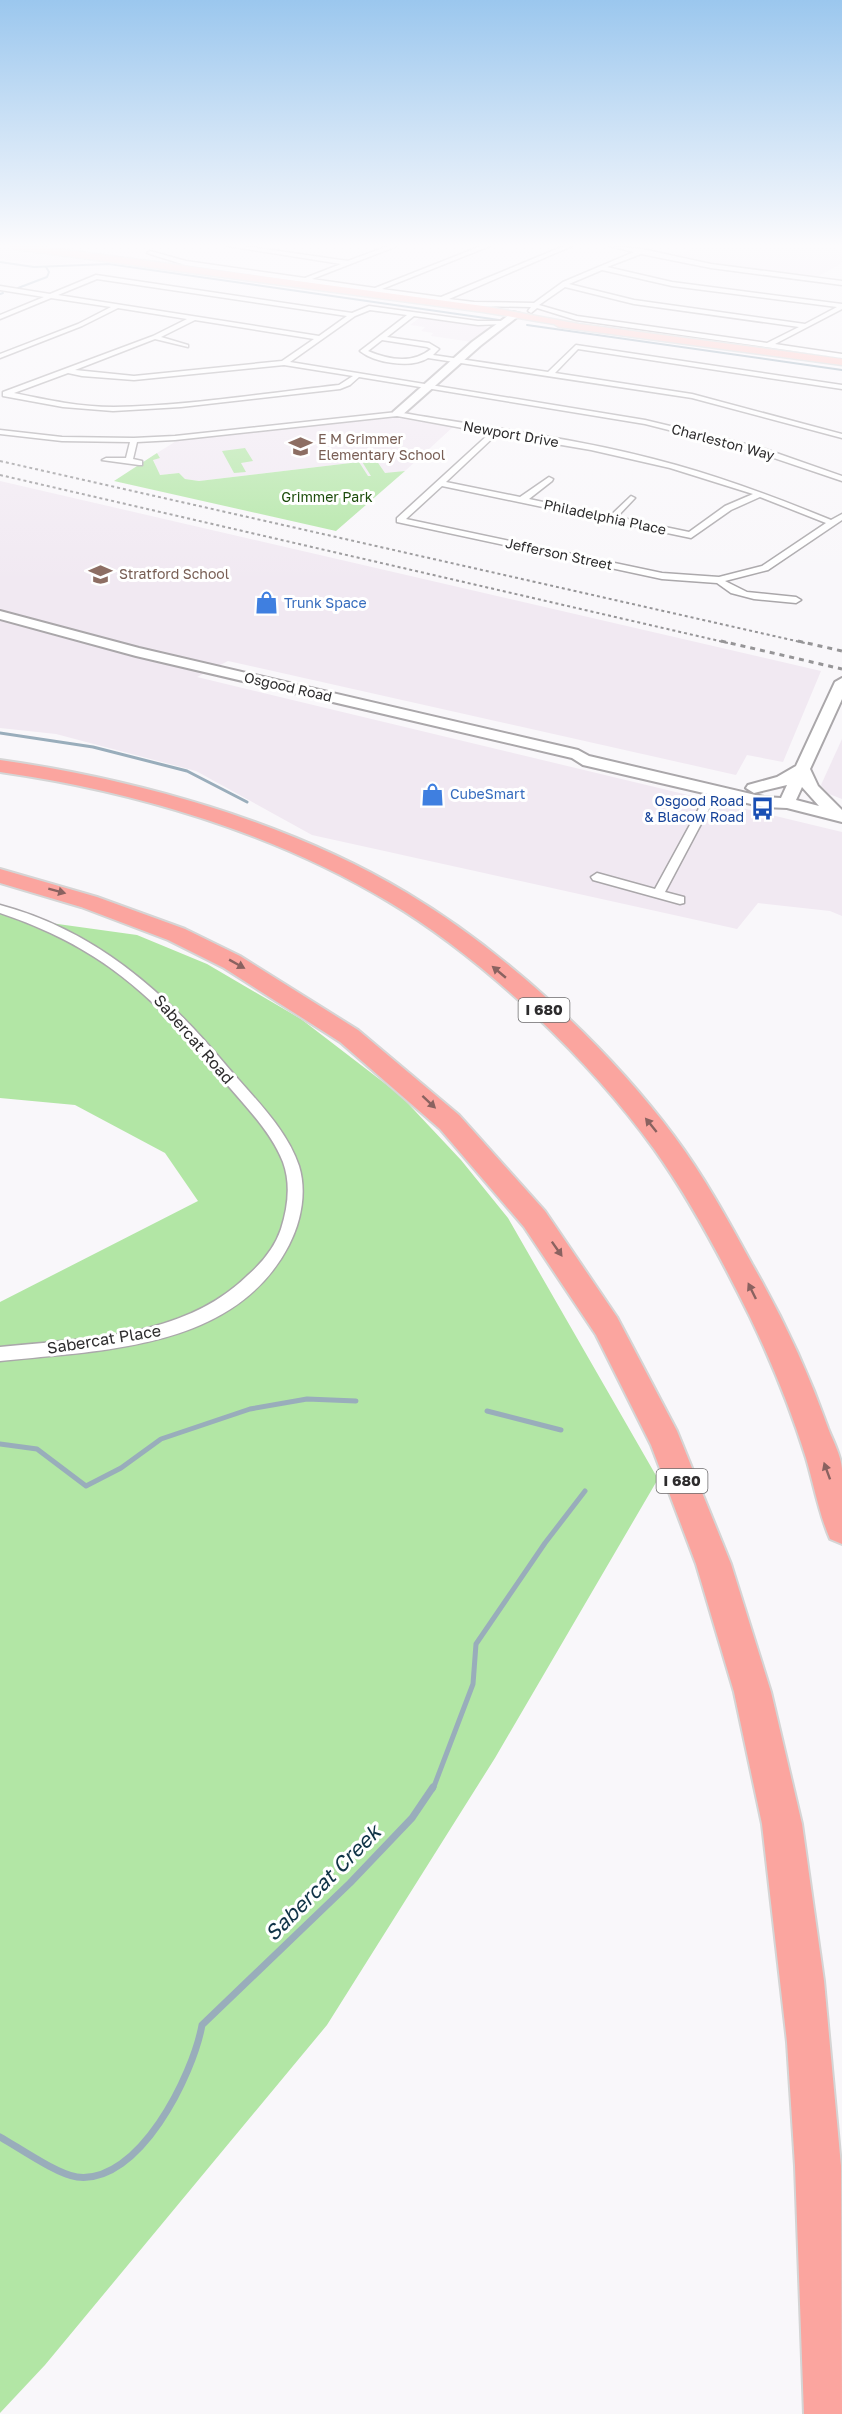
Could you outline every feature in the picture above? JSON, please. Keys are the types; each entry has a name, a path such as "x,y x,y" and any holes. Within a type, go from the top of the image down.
{"highway":[{"name":"I 680","path":"0,766 113,788 224,819 277,838 334,863 374,883 439,923 544,1011 600,1065 654,1130 700,1197 747,1280 791,1370 832,1484 842,1528"},
{"name":"I 680","path":"0,876 65,893 112,909 192,942 278,987 371,1051 460,1130 501,1176 542,1227 587,1292 632,1369 675,1463 718,1570 753,1692 783,1827 805,1986 818,2160 828,2414"}],"main road":[{"path":"410,416 475,359"},
{"path":"824,359 842,362"},
{"path":"397,414 458,360"},
{"name":"Osgood Road","path":"0,615 136,652 578,755 592,752 754,788 769,792 787,802 840,816"},
{"path":"787,802 842,682"},
{"name":"Osgood Road","path":"578,755 583,760 764,802 787,802"},
{"path":"754,788 783,781 802,768"},
{"path":"802,768 811,788 840,816"}],"street":[{"path":"3,396 97,359"},
{"path":"284,363 290,359"},
{"path":"388,359 411,362 420,359"},
{"path":"448,359 692,396 842,436"},
{"path":"551,373 565,359"},
{"path":"653,359 842,387"},
{"name":"Charleston Way","path":"67,370 82,374 134,378 284,363 645,422 759,450 842,479"},
{"path":"3,396 63,405 124,408 181,405 340,387 348,384 357,376"},
{"name":"Newport Drive","path":"0,432 62,439 134,440 175,438 397,414 672,466 759,495 832,523"},
{"path":"440,483 495,432"},
{"path":"129,460 134,440"},
{"path":"106,460 129,460 139,463"},
{"path":"522,500 549,478"},
{"name":"Philadelphia Place","path":"440,483 691,536 728,508 759,495"},
{"name":"Jefferson Street","path":"440,483 400,520 662,576 719,580"},
{"path":"611,519 631,498"},
{"path":"719,580 765,568 842,516"},
{"path":"719,580 730,590 772,599 796,600"},
{"path":"658,894 714,790"},
{"path":"597,878 680,900"},
{"name":"Sabercat Road","path":"0,909 49,926 81,942 112,960 144,984 196,1037 278,1139"},
{"name":"Sabercat Place","path":"0,1354 127,1338 172,1328 212,1312 243,1292 268,1265 286,1238 295,1209 296,1184 290,1160 278,1139"}],"shaded area":[{"name":"E M Grimmer Elementary School","path":"375,418 397,418 453,427 405,471 368,477 359,462 199,481 185,479 179,473 159,475 153,459 160,458 157,453 178,440"},
{"path":"0,481 821,671 783,762 747,755 736,775 228,661 197,677 842,832 842,916 830,911 758,903 737,929 312,835 196,771 56,734 0,728"},
{"path":"842,739 842,799 829,794 821,785"}],"green space":[{"path":"245,448 253,461 241,463 246,472 234,473 222,451"},
{"name":"Grimmer Park","path":"157,453 160,458 153,460 160,475 179,473 185,479 199,481 359,462 368,476 371,476 359,457 374,457 385,473 405,471 336,531 114,481"},
{"path":"0,914 137,935 207,964 301,1019 400,1095 461,1160 508,1218 658,1479 495,1758 327,2025 45,2365 0,2413 0,1302 198,1201 165,1153 75,1105 0,1098"}],"waterway":[{"path":"763,359 842,370"},
{"path":"0,733 93,747 187,771 247,802"},
{"path":"0,1444 37,1449 86,1486 121,1468 161,1439 250,1409 307,1399 356,1401"},
{"path":"487,1411 561,1430"},
{"name":"Sabercat Creek","path":"433,1789 473,1684 476,1644 545,1543 585,1491"},
{"name":"Sabercat Creek","path":"0,2137 49,2166 77,2177 100,2175 121,2164 141,2146 175,2097 197,2046 202,2025 350,1883 412,1818 433,1787"}],"railway":[{"path":"0,461 805,643"},
{"path":"0,475 728,643"},
{"path":"721,641 842,669"},
{"path":"798,641 842,651"}],"place":[{"name":"E M Grimmer Elementary School","path":"300,447"},
{"name":"Stratford School","path":"101,574"},
{"name":"Trunk Space","path":"266,603"},
{"name":"CubeSmart","path":"432,794"},
{"name":"Osgood Road & Blacow Road","path":"762,809"}]}
